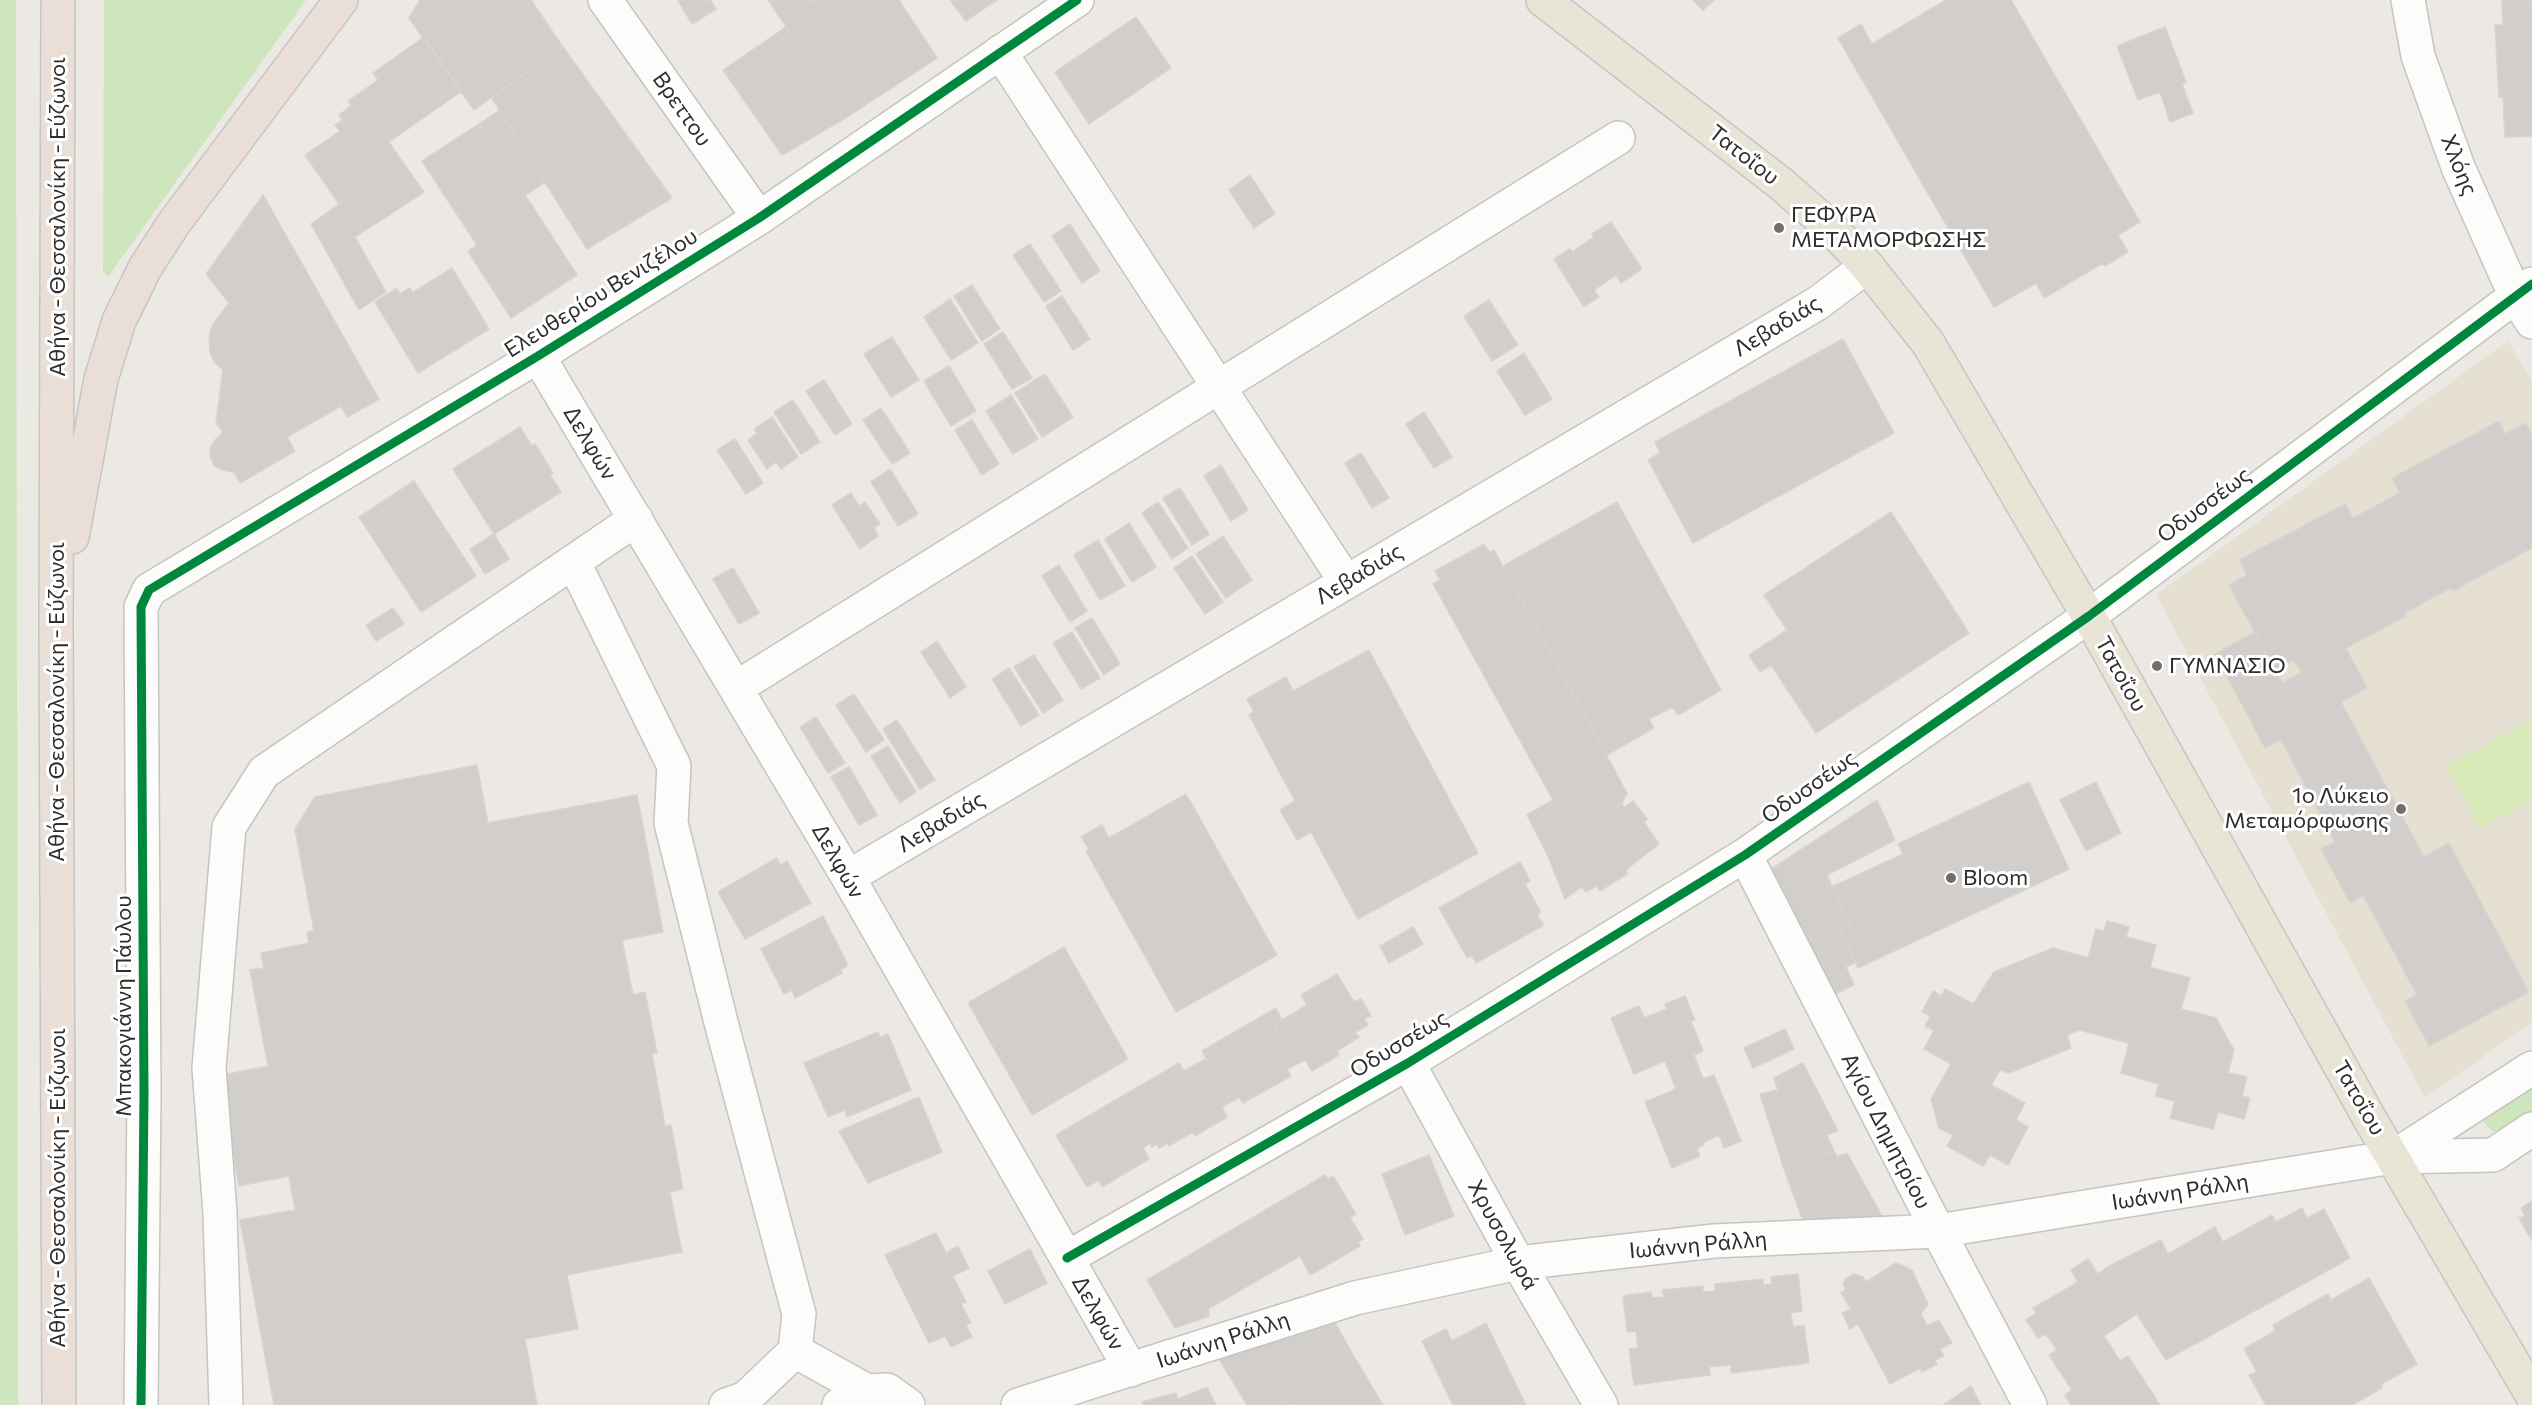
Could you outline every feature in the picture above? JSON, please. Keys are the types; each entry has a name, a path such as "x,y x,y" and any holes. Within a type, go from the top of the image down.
{"highway":[{"name":"Αθήνα - Θεσσαλονίκη - Εύζωνοι","path":"58,0 56,624 59,1405"},
{"path":"56,624 101,378 119,321 145,268 174,223 340,0"}],"main road":[{"name":"Τατοΐου","path":"1543,0 1780,183 1829,226 1867,266 1928,343 2089,616 2393,1157 2532,1395"}],"street":[{"name":"Βρεττου","path":"605,0 759,218"},
{"name":"Ελευθερίου Βενιζέλου","path":"141,607 149,590 538,356 759,218 1077,0"},
{"name":"Χλόης","path":"2408,0 2418,56 2458,167 2527,301"},
{"path":"1000,52 1346,582"},
{"path":"736,688 1618,138"},
{"name":"Λεβαδιάς","path":"848,877 1818,303 1867,266"},
{"name":"Οδυσσέως","path":"1067,1258 1408,1063 1745,855 2089,616 2527,301"},
{"name":"Δελφών","path":"538,356 848,877 1131,1370"},
{"path":"226,1405 220,1213 209,1068 229,827 264,772 636,519"},
{"path":"574,563 674,766 671,824 799,1314 795,1350 746,1398 726,1405"},
{"name":"Μπακογιάννη Πάυλου","path":"141,607 144,1082 141,1405"},
{"name":"Αγίου Δημητρίου","path":"1745,855 2030,1405"},
{"name":"Χρυσολωρά","path":"1408,1063 1518,1263 1600,1405"},
{"name":"Ιωάννη Ράλλη","path":"2393,1157 2532,1068"},
{"name":"Ιωάννη Ράλλη","path":"1024,1404 1355,1298 1518,1263 1714,1241 1938,1231 2393,1157 2493,1155 2532,1129"},
{"path":"795,1350 853,1398 887,1390 908,1405"}],"shaded area":[{"name":"1ο Λύκειο Μεταμόρφωσης","path":"2508,341 2532,381 2532,1022 2425,1098 2156,595"}],"green space":[{"path":"0,0 16,0 18,1405 0,1405"},
{"path":"104,0 306,0 108,277 103,272"},
{"path":"2532,719 2532,800 2480,828 2447,766"},
{"path":"2532,1080 2532,1111 2503,1131 2492,1131 2484,1122 2488,1109"}],"building":[{"path":"420,0 531,0 563,47 474,110 409,18"},
{"path":"678,0 710,0 716,9 692,24"},
{"path":"768,0 816,0 783,22"},
{"path":"816,0 899,0 937,58 844,119 783,22"},
{"path":"950,0 997,0 966,21"},
{"path":"1693,0 1714,0 1703,10"},
{"path":"1946,0 2011,0 2140,222 2118,235 2128,252 2105,266 2103,263 2044,298 2036,283 1994,307 1838,38 1861,24 1872,44"},
{"path":"2502,0 2532,0 2532,136 2505,137 2503,97 2499,97 2495,25 2503,25"},
{"path":"1136,17 1171,68 1089,124 1055,72"},
{"path":"786,27 844,119 782,155 723,70"},
{"path":"2165,27 2186,82 2182,84 2193,113 2170,122 2160,92 2138,100 2117,46"},
{"path":"424,37 462,91 389,142 401,160 339,204 305,155 340,131 335,125 343,120 339,115 351,106 348,101 378,80 373,73"},
{"path":"563,47 672,198 587,249 491,97"},
{"path":"499,111 545,182 525,195 479,124"},
{"path":"479,124 577,275 511,318 468,251 477,245 422,161"},
{"path":"401,160 424,192 355,237 386,292 359,310 311,224"},
{"path":"1250,175 1275,214 1254,228 1229,190"},
{"path":"263,195 379,399 347,417 341,406 287,437 295,451 240,483 234,472 222,470 214,465 210,456 210,448 223,432 216,423 223,370 214,362 210,352 209,336 213,324 229,303 206,274"},
{"path":"1611,222 1642,269 1621,283 1616,275 1594,290 1599,297 1584,307 1554,259 1570,249 1572,252 1594,237 1592,234"},
{"path":"1070,224 1100,271 1082,283 1052,236"},
{"path":"1030,244 1061,291 1044,302 1013,255"},
{"path":"452,268 489,329 418,373 375,302 397,288 400,294 410,288 412,293"},
{"path":"972,285 1000,329 982,341 954,296"},
{"path":"1062,296 1090,339 1073,350 1046,306"},
{"path":"950,299 978,343 951,360 924,317"},
{"path":"1489,300 1518,345 1492,361 1464,316"},
{"path":"1003,332 1032,378 1012,389 984,344"},
{"path":"892,337 919,380 891,397 864,354"},
{"path":"1843,339 1894,433 1693,543 1648,460 1660,453 1655,442"},
{"path":"1524,353 1552,399 1525,415 1497,371"},
{"path":"949,366 976,411 951,426 924,381"},
{"path":"1045,374 1073,417 1042,437 1015,393"},
{"path":"824,380 852,424 835,435 806,391"},
{"path":"1011,395 1038,439 1013,454 986,411"},
{"path":"793,400 820,442 801,454 774,412"},
{"path":"881,408 910,453 892,464 863,420"},
{"path":"1424,412 1452,457 1434,468 1406,424"},
{"path":"772,417 798,457 781,469 776,462 767,469 748,440 757,433 754,429"},
{"path":"972,420 999,464 982,475 955,430"},
{"path":"2499,421 2505,434 2526,423 2532,435 2532,548 2453,591 2451,588 2404,613 2406,616 2301,672 2294,660 2275,670 2229,585 2247,575 2239,560 2345,504 2353,518 2400,493 2392,478"},
{"path":"520,427 532,446 535,444 553,473 550,475 561,492 494,534 453,469"},
{"path":"735,439 763,483 746,494 717,450"},
{"path":"1361,453 1389,498 1372,508 1345,463"},
{"path":"1221,465 1248,510 1231,521 1204,476"},
{"path":"890,469 918,514 898,526 871,482"},
{"path":"414,481 476,576 421,612 359,517"},
{"path":"1180,488 1209,534 1192,545 1163,498"},
{"path":"851,493 859,506 865,502 880,524 874,528 878,536 860,549 832,505"},
{"path":"1158,502 1188,548 1172,559 1142,513"},
{"path":"1617,502 1721,690 1678,715 1673,707 1649,719 1654,728 1607,755 1503,566"},
{"path":"1891,512 1969,633 1816,733 1771,665 1760,672 1749,655 1787,630 1764,595"},
{"path":"1129,523 1156,567 1132,582 1105,539"},
{"path":"494,534 509,559 485,574 470,549"},
{"path":"1223,536 1252,580 1226,598 1196,554"},
{"path":"1098,540 1125,586 1100,600 1074,555"},
{"path":"1484,544 1489,552 1494,550 1627,793 1622,803 1548,856 1527,815 1553,800 1433,584 1440,580 1435,571"},
{"path":"1192,556 1223,602 1205,614 1174,568"},
{"path":"1059,565 1087,611 1070,622 1042,576"},
{"path":"733,568 759,613 739,624 713,579"},
{"path":"393,608 404,624 376,641 366,625"},
{"path":"1092,618 1120,664 1104,675 1075,628"},
{"path":"1072,632 1100,678 1081,689 1053,643"},
{"path":"2255,632 2282,683 2346,648 2367,688 2341,702 2424,857 2449,843 2529,992 2429,1046 2405,1001 2417,995 2363,895 2350,903 2321,849 2335,842 2281,740 2265,748 2215,654"},
{"path":"937,641 966,687 950,698 921,652"},
{"path":"1369,650 1478,853 1358,919 1311,832 1297,840 1280,810 1295,801 1249,715 1254,712 1247,699 1286,677 1293,691"},
{"path":"1034,655 1063,700 1043,713 1014,667"},
{"path":"1009,668 1039,715 1021,726 992,679"},
{"path":"854,694 884,740 866,752 836,705"},
{"path":"816,717 845,763 828,773 800,727"},
{"path":"897,720 935,780 920,789 883,729"},
{"path":"888,746 916,792 900,803 871,756"},
{"path":"477,765 488,823 637,795 663,932 622,940 633,995 645,992 657,1053 652,1054 665,1126 671,1125 683,1189 670,1192 682,1252 567,1275 578,1329 525,1339 537,1405 274,1405 240,1220 295,1210 289,1176 239,1186 218,1076 268,1066 250,970 264,968 261,953 309,943 307,932 314,931 295,829 315,797"},
{"path":"849,767 877,815 859,825 831,777"},
{"name":"Bloom","path":"2029,782 2069,869 1858,968 1840,929 1850,925 1832,887 1903,854 1898,844"},
{"path":"2096,782 2121,833 2086,851 2060,800"},
{"path":"1186,794 1277,955 1176,1012 1086,851 1089,849 1081,837 1102,825 1109,838"},
{"path":"1877,800 1895,840 1827,875 1850,925 1840,929 1856,962 1846,967 1854,985 1831,996 1770,870"},
{"path":"1633,801 1647,819 1644,822 1659,844 1627,869 1627,874 1600,891 1597,886 1586,892 1582,887 1565,899 1548,856 1622,803 1624,807"},
{"path":"777,858 780,865 787,861 811,903 745,939 718,892"},
{"path":"1520,862 1530,881 1525,884 1541,912 1537,915 1544,925 1476,963 1472,955 1467,958 1439,908"},
{"path":"823,916 848,965 841,969 842,973 795,998 792,990 784,994 761,949"},
{"path":"2107,921 2129,927 2126,937 2156,945 2150,967 2190,978 2181,1009 2216,1018 2234,1050 2228,1073 2247,1077 2242,1096 2250,1098 2244,1119 2218,1112 2213,1129 2170,1118 2175,1101 2155,1096 2159,1084 2121,1073 2129,1043 2079,1030 2067,1035 2071,1048 2009,1073 2000,1070 1991,1085 2025,1103 2016,1120 2028,1127 2008,1165 1990,1155 1983,1166 1947,1146 1953,1135 1939,1128 1931,1099 1951,1064 1924,1049 1934,1030 1925,1026 1931,1016 1922,1012 1933,991 1941,996 1945,989 1973,1004 1994,972 2053,948 2088,958 2096,929 2104,931"},
{"path":"1413,927 1423,944 1389,963 1380,946"},
{"path":"1064,947 1128,1059 1032,1115 968,1003"},
{"path":"1337,974 1354,1002 1361,999 1371,1016 1364,1019 1368,1025 1355,1032 1359,1037 1337,1051 1339,1055 1312,1071 1305,1060 1297,1064 1274,1025 1307,1005 1301,995"},
{"path":"1685,996 1695,1020 1691,1021 1703,1051 1694,1055 1703,1079 1714,1075 1741,1141 1724,1148 1719,1135 1697,1148 1700,1156 1672,1168 1645,1102 1676,1089 1665,1061 1634,1074 1611,1018 1639,1006 1644,1018 1667,1009 1665,1004"},
{"path":"1276,1008 1282,1020 1274,1025 1297,1064 1287,1069 1291,1076 1243,1103 1239,1097 1231,1102 1202,1051"},
{"path":"1785,1029 1794,1049 1753,1068 1744,1048"},
{"path":"878,1032 880,1038 888,1034 911,1090 847,1117 845,1110 828,1117 804,1063"},
{"path":"1206,1059 1231,1102 1222,1107 1227,1117 1195,1136 1193,1132 1169,1146 1168,1143 1159,1148 1157,1144 1152,1147 1150,1143 1143,1148 1149,1159 1102,1187 1099,1180 1087,1187 1056,1135 1179,1063 1184,1071"},
{"path":"1803,1063 1838,1131 1827,1135 1834,1151 1785,1172 1760,1094 1778,1090 1774,1078"},
{"path":"919,1097 942,1152 868,1183 839,1131"},
{"path":"1834,1151 1837,1157 1847,1153 1882,1216 1804,1223 1785,1172"},
{"path":"1429,1155 1454,1216 1405,1235 1382,1174"},
{"path":"1325,1175 1328,1179 1333,1176 1356,1214 1350,1218 1363,1239 1358,1242 1360,1246 1310,1275 1300,1256 1208,1309 1209,1316 1175,1328 1147,1280"},
{"path":"2532,1201 2532,1241 2519,1218 2525,1216 2521,1208"},
{"path":"2302,1208 2307,1218 2324,1209 2350,1258 2166,1360 2107,1267 2161,1240 2168,1254 2215,1227 2223,1242 2272,1215 2276,1222"},
{"path":"936,1233 946,1253 958,1246 969,1268 953,1276 966,1302 961,1304 971,1323 966,1325 972,1337 951,1347 945,1336 929,1343 885,1255"},
{"path":"1030,1249 1047,1283 1005,1304 988,1271"},
{"path":"2088,1259 2098,1274 2107,1267 2137,1314 2104,1336 2120,1361 2128,1356 2160,1405 2071,1405 2065,1395 2072,1390 2049,1355 2057,1350 2046,1334 2038,1338 2026,1320 2036,1313 2033,1308 2078,1282 2071,1270"},
{"path":"1896,1263 1912,1270 1928,1304 1921,1314 1927,1326 1939,1320 1952,1343 1940,1349 1944,1356 1935,1360 1937,1364 1922,1372 1920,1368 1890,1384 1858,1324 1850,1329 1842,1313 1851,1309 1841,1293 1846,1289 1843,1285 1845,1279 1854,1274 1863,1277 1866,1282"},
{"path":"1798,1274 1802,1311 1791,1313 1793,1327 1804,1325 1809,1363 1731,1373 1731,1365 1709,1367 1710,1375 1634,1385 1629,1349 1638,1348 1636,1331 1627,1332 1623,1296 1651,1292 1652,1298 1664,1297 1662,1290 1703,1286 1703,1292 1715,1291 1715,1284 1763,1279 1763,1285 1772,1284 1771,1277"},
{"path":"2369,1278 2417,1364 2381,1384 2382,1388 2352,1405 2266,1405 2249,1375 2257,1372 2244,1349 2275,1331 2273,1325 2328,1294 2331,1300"},
{"path":"1335,1323 1356,1360 1281,1405 1247,1405 1219,1359"},
{"path":"1486,1323 1522,1397 1506,1405 1453,1405 1422,1341 1446,1329 1452,1341"},
{"path":"1356,1360 1383,1405 1281,1405"},
{"path":"1971,1386 1981,1405 1943,1405"},
{"path":"1207,1387 1216,1405 1144,1405 1142,1402 1176,1393 1178,1399"},
{"path":"1522,1397 1526,1405 1506,1405"}],"cycle path":[{"path":"141,1405 144,1094 141,607 149,590 538,356 759,218 1077,0"},
{"path":"1067,1258 1408,1063 1745,855 2089,616 2532,284"}],"place":[{"name":"ΓΕΦΥΡΑ ΜΕΤΑΜΟΡΦΩΣΗΣ","path":"1779,228"},
{"name":"ΓΥΜΝΑΣΙΟ","path":"2157,666"},
{"name":"1ο Λύκειο Μεταμόρφωσης","path":"2401,809"},
{"name":"Bloom","path":"1951,878"}]}
